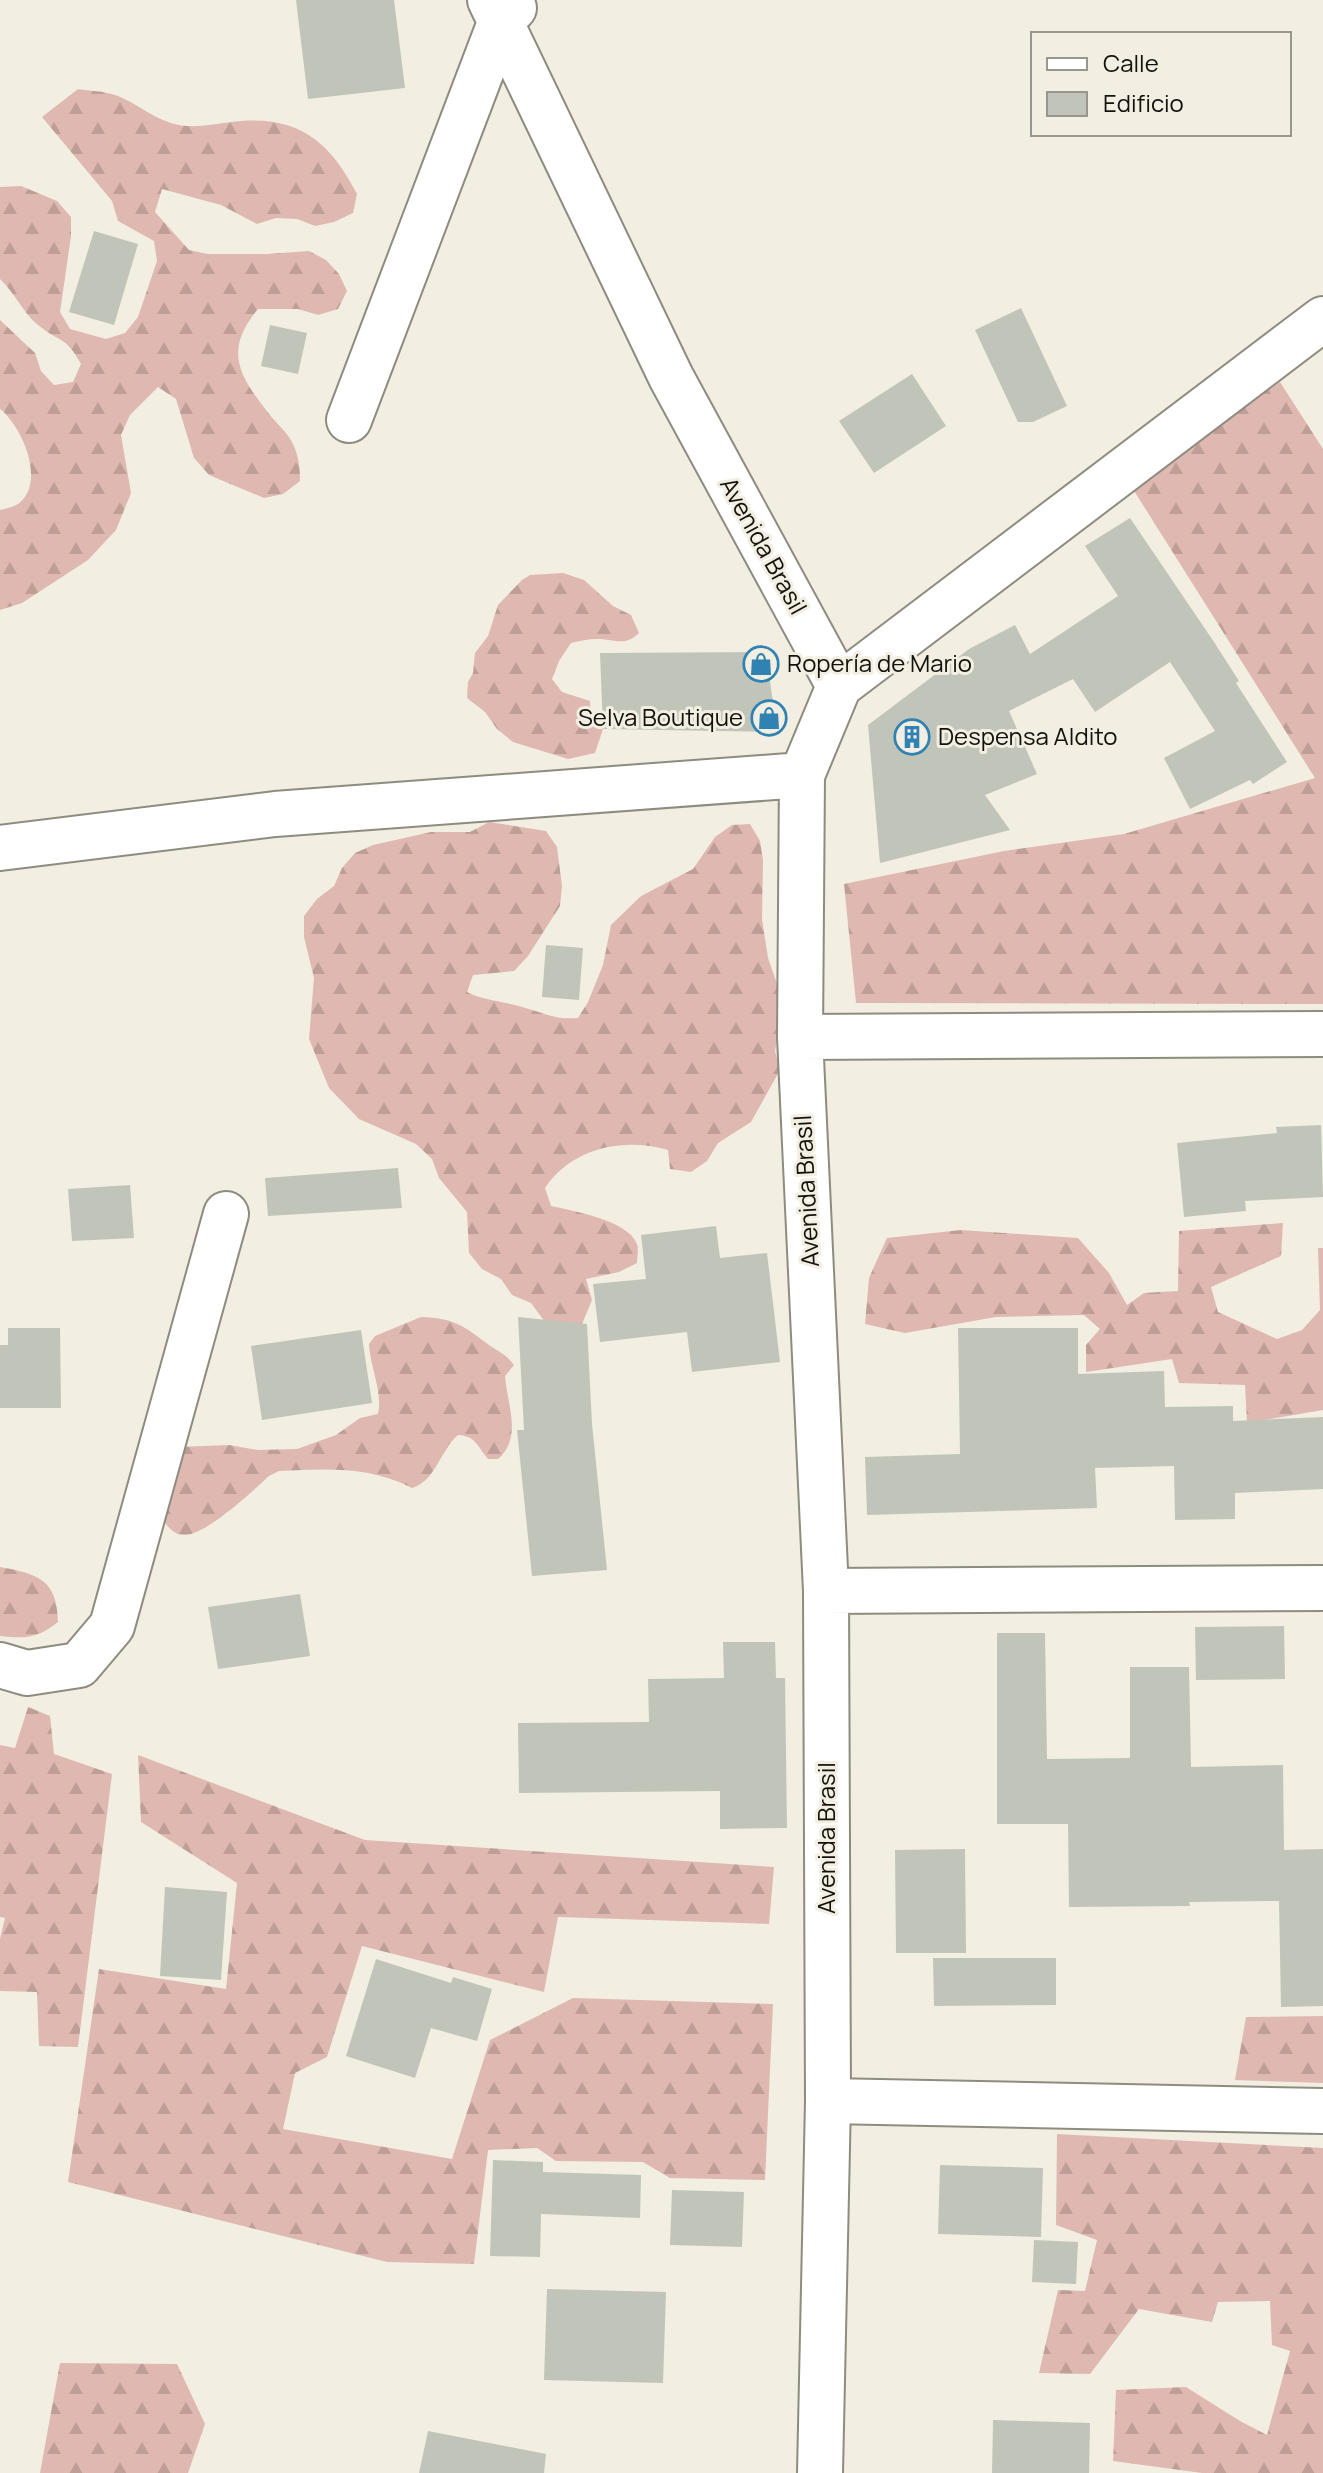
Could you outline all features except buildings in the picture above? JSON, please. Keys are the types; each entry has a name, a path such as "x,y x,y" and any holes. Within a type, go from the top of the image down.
{"street":[{"path":"349,420 504,7"},
{"name":"Avenida Brasil","path":"504,7 671,377 839,686 802,775 800,1037 826,1591 828,2101 820,2473"},
{"path":"839,686 1323,319"},
{"path":"0,848 275,814 802,775"},
{"path":"800,1037 1323,1034"},
{"path":"0,1665 27,1673 79,1665 112,1626 226,1214"},
{"path":"826,1591 1323,1588"},
{"path":"828,2101 1323,2111"}],"green space":[{"path":"78,89 115,95 158,118 177,124 194,126 263,121 297,129 312,137 336,161 357,194 353,213 315,226 297,219 276,218 257,224 221,205 162,189 155,212 189,250 208,254 309,251 326,260 339,274 347,291 338,309 318,315 298,309 258,309 241,338 238,351 243,375 259,401 291,440 298,458 300,481 283,494 264,498 209,475 194,458 176,399 158,387 130,415 121,435 131,493 116,530 88,560 22,603 0,610 0,510 18,504 26,495 31,483 31,469 23,441 0,409 0,320 35,353 41,371 54,385 73,382 81,364 67,344 33,320 0,279 0,187 21,186 57,201 71,217 60,312 70,329 106,339 125,333 138,317 157,261 154,241 118,221 112,201 42,117"},
{"path":"1280,382 1323,449 1323,1004 856,1003 844,884 1004,851 1124,834 1315,778 1131,486"},
{"path":"563,573 584,580 613,606 631,615 639,633 624,641 594,639 571,643 559,661 552,679 562,692 590,701 591,723 603,729 595,753 568,759 513,742 467,698 475,653 488,636 498,605 530,575"},
{"path":"489,822 546,831 557,847 562,886 560,906 528,956 514,971 473,975 467,992 562,1018 578,1018 603,965 611,925 641,896 693,869 715,837 732,825 750,824 760,841 763,860 762,919 768,958 781,995 782,1014 775,1051 780,1070 751,1122 718,1143 707,1161 691,1172 670,1169 668,1150 651,1146 616,1146 600,1149 569,1163 545,1188 551,1206 612,1223 632,1236 638,1246 637,1263 619,1272 586,1279 592,1300 577,1336 556,1337 531,1303 512,1295 501,1279 482,1269 469,1253 467,1212 439,1178 432,1159 416,1144 359,1119 329,1088 309,1039 314,978 304,937 304,916 317,899 334,886 342,868 355,853 373,845 431,832 470,832"},
{"path":"1283,1223 1281,1256 1211,1287 1218,1312 1277,1339 1302,1330 1320,1310 1318,1248 1323,1248 1323,1410 1247,1423 1245,1385 1179,1383 1172,1359 1086,1372 1086,1345 1100,1329 1084,1315 996,1317 905,1333 865,1324 869,1278 887,1238 961,1230 1078,1238 1109,1273 1127,1305 1144,1293 1178,1291 1179,1231"},
{"path":"421,1317 458,1324 514,1365 505,1376 512,1430 506,1450 498,1459 488,1459 473,1440 458,1435 427,1479 412,1488 363,1472 279,1471 195,1533 178,1534 166,1524 161,1517 178,1447 229,1445 258,1450 297,1449 336,1435 360,1418 378,1414 379,1397 369,1344 375,1336"},
{"path":"0,1567 25,1572 43,1581 54,1596 58,1622 31,1636 0,1636"},
{"path":"28,1707 50,1716 54,1754 112,1774 78,2047 39,2046 37,1992 0,1991 0,1939 5,1918 0,1917 0,1745 15,1748"},
{"path":"138,1755 365,1840 774,1867 769,1924 558,1917 544,1992 362,1946 327,2057 295,2073 283,2129 452,2159 490,2040 573,1998 773,2004 765,2180 670,2178 643,2162 556,2161 537,2148 488,2150 474,2264 387,2262 68,2182 99,1969 226,1989 237,1883 141,1822"},
{"path":"1323,2016 1323,2083 1235,2080 1246,2017"},
{"path":"1057,2134 1323,2148 1323,2473 1202,2473 1113,2461 1116,2390 1186,2387 1267,2435 1290,2351 1272,2345 1270,2301 1218,2302 1212,2322 1139,2309 1090,2374 1039,2373 1058,2290 1085,2291 1097,2240 1056,2225"},
{"path":"60,2363 177,2364 205,2424 188,2473 40,2473"}],"place":[{"name":"Ropería de Mario","path":"761,664"},
{"name":"Selva Boutique","path":"769,718"},
{"name":"Despensa Aldito","path":"912,737"}]}
